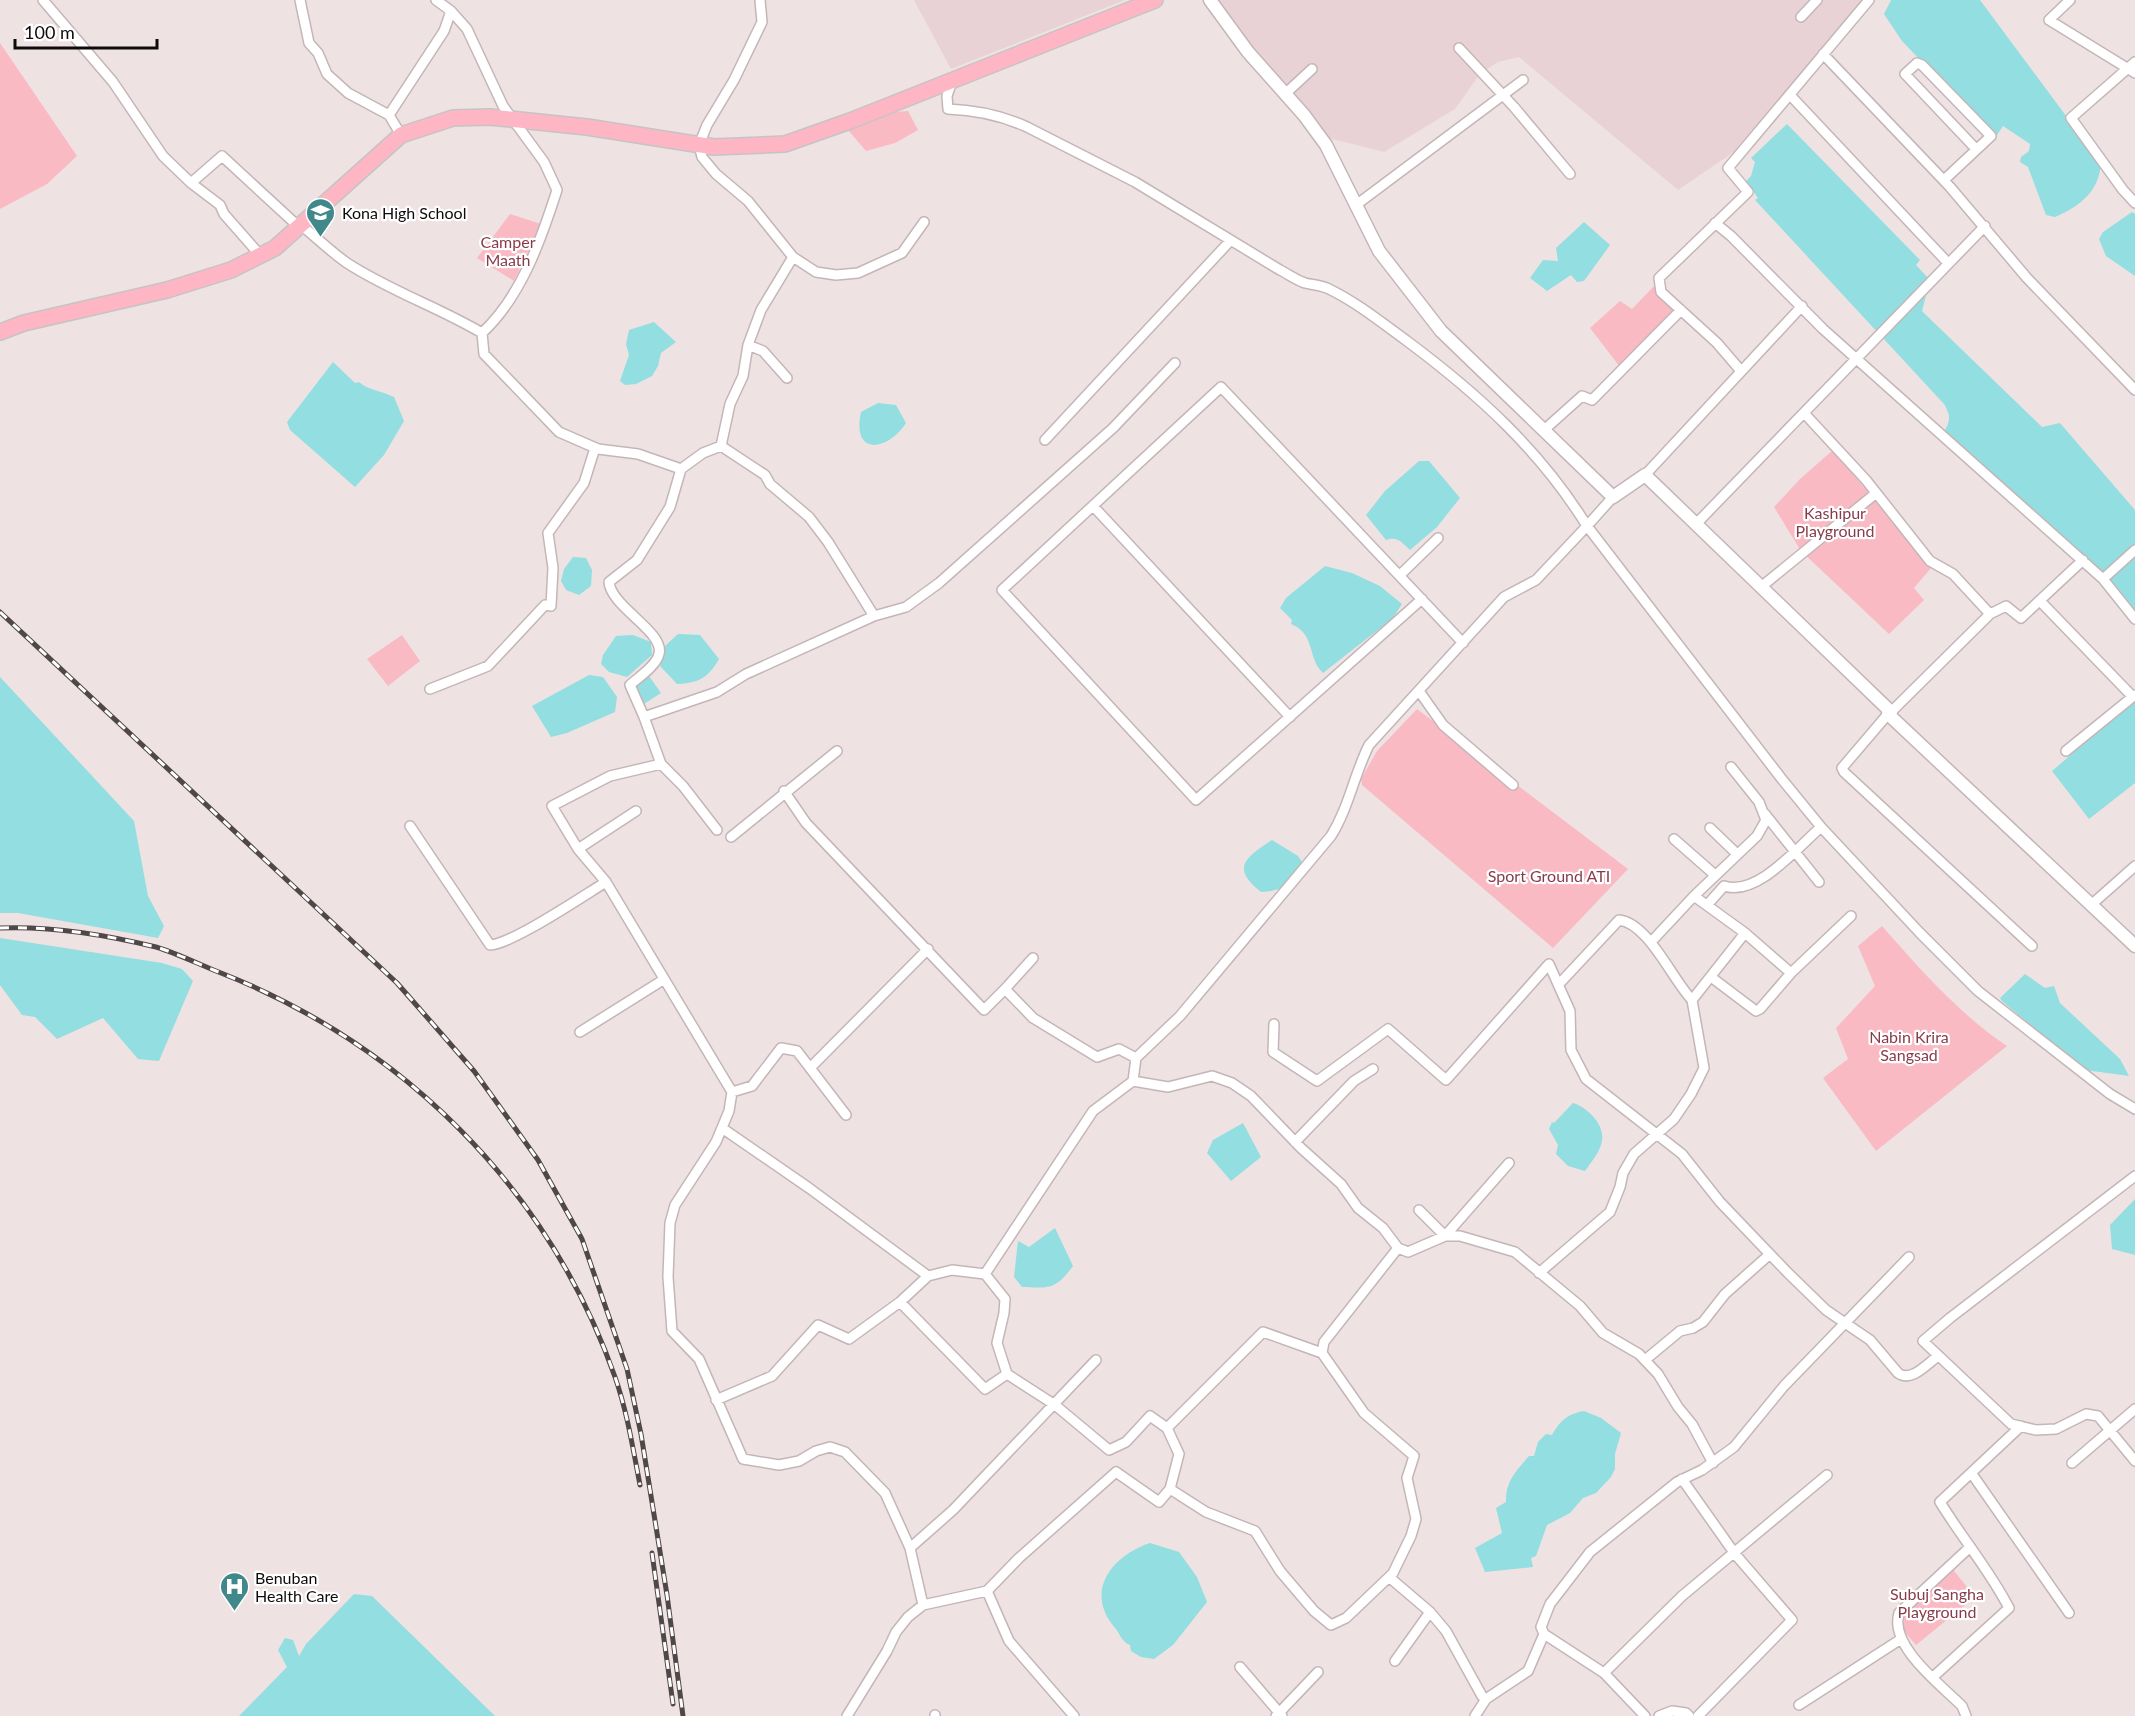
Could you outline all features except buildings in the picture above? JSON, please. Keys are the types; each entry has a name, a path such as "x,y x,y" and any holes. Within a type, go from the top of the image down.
{"main road":[{"path":"0,332 24,323 167,290 231,270 275,248 401,135 453,118 513,119 714,147 785,144 952,81 1155,0"}],"street":[{"path":"43,0 113,82 163,156 191,183 220,205 224,214 260,255"},
{"path":"300,0 309,43 318,53 327,74 348,93 389,115 401,135"},
{"path":"436,0 451,11 467,29 503,106 544,162 557,190 542,236 517,288 482,333 484,354 560,432 595,448 638,454 681,469"},
{"path":"760,0 762,21 734,80 707,125 699,145 702,157 716,174 748,201 793,257 816,272 836,275 858,273 902,253 924,222"},
{"path":"1210,0 1248,52 1286,94 1326,145 1379,251 1441,331 1612,497"},
{"path":"1801,17 1818,0"},
{"path":"1741,371 1717,343 1661,292 1659,278 1748,192 1728,168 1869,0"},
{"path":"2070,0 2049,20 2133,68 2070,118 2135,203"},
{"path":"389,115 444,31 451,11"},
{"path":"1459,48 1514,107 1570,174"},
{"path":"1823,54 1944,180 2027,278 2135,390"},
{"path":"1944,180 1991,136 1922,65 1917,63 1905,74 1976,149"},
{"path":"1286,94 1312,69"},
{"path":"1356,205 1523,80"},
{"path":"952,81 947,96 948,109 966,110 1011,120 1135,182 1230,241 1304,282 1329,288 1375,315 1474,393 1534,453 1570,498 1587,526 1821,826 1920,933 1978,991 2110,1094 2135,1109"},
{"path":"1790,95 1948,263"},
{"path":"191,183 222,156 300,226 346,262 394,290 445,311 482,333"},
{"path":"1715,223 1857,357 2083,560 2103,579 2135,619"},
{"path":"1696,524 1985,226"},
{"path":"1045,440 1230,241"},
{"path":"721,446 730,404 742,376 748,345 761,310 793,257"},
{"path":"985,1274 1093,1111 1133,1081 1136,1058 1180,1016 1331,836 1345,813 1358,767 1369,745 1504,597 1536,580 1612,497 1645,475 1802,306"},
{"path":"1544,430 1582,396 1592,400 1680,310"},
{"path":"748,345 763,351 787,378"},
{"path":"644,717 717,692 746,674 874,616 906,608 939,583 1113,428 1175,363"},
{"path":"1422,600 1196,800 1002,590 1221,387 1463,643"},
{"path":"1804,412 1866,480 1930,561 1953,574 1990,614"},
{"path":"717,830 683,786 661,764 630,685 653,663 659,654 659,646 647,629 618,601 610,590 609,582 637,560 670,507 681,469 703,453 721,446"},
{"path":"721,446 765,475 770,484 809,517 828,542 874,616"},
{"path":"430,689 488,666 545,604 551,606 553,568 548,533 584,483 595,448"},
{"path":"1645,475 1890,713 2135,946"},
{"path":"1761,587 1875,494"},
{"path":"1093,506 1290,717"},
{"path":"1400,575 1438,538"},
{"path":"2103,579 2135,550"},
{"path":"2032,946 1842,768 1847,759 1890,713 1990,614 2006,606 2020,618 2083,560"},
{"path":"2040,601 2134,696 2066,751"},
{"path":"1419,691 1443,725 1513,785"},
{"path":"731,837 784,791 837,752"},
{"path":"661,764 610,776 552,806 578,849 606,882 732,1092 729,1111 716,1142 675,1204 670,1223 668,1277 672,1331 699,1359 743,1459 779,1465 799,1461 816,1450 830,1447 845,1452 885,1493 910,1548 922,1605"},
{"path":"1731,767 1819,882"},
{"path":"784,791 806,823 984,1010 1033,958"},
{"path":"578,849 636,811"},
{"path":"1651,942 1694,896 1764,828 1765,814"},
{"path":"410,826 490,945 497,945 606,882"},
{"path":"1708,904 1724,886 1742,888 1766,877 1821,826"},
{"path":"1710,828 1737,854"},
{"path":"1674,839 1715,875"},
{"path":"2091,905 2135,866"},
{"path":"1694,896 1745,933 1791,973"},
{"path":"1711,977 1756,1011 1760,1010 1791,973 1851,916"},
{"path":"1539,1273 1610,1212 1628,1163 1634,1154 1674,1119 1704,1068 1692,1000 1651,942 1634,926 1619,920 1560,983"},
{"path":"1692,1000 1745,933"},
{"path":"810,1068 928,949"},
{"path":"1274,1024 1273,1052 1317,1081 1389,1029 1446,1080 1549,964 1560,983 1570,1011 1571,1050 1586,1078 1617,1105 1682,1154 1720,1202 1770,1254 1826,1310 1870,1340 1903,1377 1910,1376 1938,1356"},
{"path":"580,1032 663,980"},
{"path":"1005,989 1033,1018 1097,1057 1119,1049 1136,1058"},
{"path":"732,1092 752,1086 781,1048 797,1051 846,1115"},
{"path":"1295,1142 1354,1081 1373,1069"},
{"path":"1133,1081 1168,1087 1212,1076 1232,1083 1251,1096 1295,1142 1341,1184 1358,1208 1383,1228 1398,1248 1408,1252 1445,1236 1460,1236 1515,1252 1580,1306 1603,1332 1616,1338 1645,1360 1658,1374 1678,1407 1692,1424 1713,1463"},
{"path":"722,1128 809,1188 928,1276"},
{"path":"1445,1236 1509,1163"},
{"path":"2135,1176 1923,1341 2011,1424 2036,1430 2056,1429 2086,1414 2098,1416 2135,1461"},
{"path":"1419,1210 1445,1236"},
{"path":"1322,1353 1324,1342 1398,1248"},
{"path":"1645,1360 1680,1331 1693,1328 1702,1322 1725,1294 1770,1254"},
{"path":"1645,1716 1604,1673 1544,1634 1541,1627 1550,1604 1590,1552 1682,1479 1713,1463 1734,1447 1784,1386 1847,1324 1889,1274 1909,1257"},
{"path":"716,1400 772,1376 818,1325 849,1339 900,1302 928,1276 952,1270 985,1274 1005,1299 997,1343 1006,1374 1055,1405 1108,1450 1126,1442 1150,1416 1167,1428 1179,1454 1170,1489 1159,1502 1116,1472 1019,1558 987,1592 922,1605 896,1632 887,1652 847,1716"},
{"path":"900,1302 985,1389 1006,1374"},
{"path":"1167,1428 1263,1332 1322,1353 1364,1413 1414,1456 1407,1478 1416,1519 1411,1536 1393,1573 1346,1618 1331,1625 1314,1611 1280,1570 1255,1531 1206,1512 1170,1489"},
{"path":"910,1548 953,1510 1096,1360"},
{"path":"2072,1463 2135,1409"},
{"path":"1933,1677 2009,1608 1996,1583 1969,1548 1940,1502 2021,1426"},
{"path":"1972,1474 2070,1613"},
{"path":"1604,1673 1682,1596 1827,1475"},
{"path":"1682,1479 1735,1554 1792,1620 1698,1716"},
{"path":"1966,1716 1962,1706 1908,1651 1896,1623 1899,1613 1969,1548"},
{"path":"1389,1577 1430,1612 1446,1631 1482,1696 1486,1699"},
{"path":"987,1592 1009,1641 1074,1716"},
{"path":"1395,1661 1430,1612"},
{"path":"1475,1716 1486,1699 1528,1671 1544,1634"},
{"path":"1799,1705 1901,1639"},
{"path":"1240,1667 1279,1715 1318,1672"},
{"path":"1659,1716 1672,1711 1686,1713 1689,1716"}],"shaded area":[{"path":"914,0 1125,0 951,69"},
{"path":"1211,0 1873,0 1750,141 1678,190 1519,57 1498,62 1480,74 1455,109 1384,152 1328,138 1272,80"}],"green space":[{"path":"0,43 77,156 47,184 0,209"},
{"path":"908,111 918,130 895,143 866,151 848,130 882,113"},
{"name":"Camper Maath","path":"510,214 541,224 514,281 477,258"},
{"path":"1655,285 1679,309 1620,367 1590,328 1620,301 1632,309"},
{"name":"Kashipur Playground","path":"1833,450 1931,568 1914,588 1924,600 1889,634 1801,551 1774,507 1800,479"},
{"path":"402,635 420,661 388,686 367,659"},
{"name":"Sport Ground ATI","path":"1417,709 1628,869 1553,948 1362,785 1361,779 1377,751"},
{"name":"Nabin Krira Sangsad","path":"1882,926 1956,1005 2007,1046 1876,1151 1823,1078 1848,1059 1836,1028 1875,986 1858,946"},
{"name":"Subuj Sangha Playground","path":"1951,1567 1975,1597 1916,1645 1896,1622"}],"water":[{"path":"1891,0 1980,0 2101,163 2096,182 2087,197 2055,217 2046,215 2028,167 2020,162 2021,157 2029,151 2030,144 2003,126 1995,138 1902,41 1884,14"},
{"path":"1787,124 1920,260 1916,265 1930,280 1922,311 2042,427 2060,423 2135,510 2135,615 2084,558 1945,430 1949,417 1944,404 1755,200 1758,198 1746,181 1751,176 1755,162 1751,158"},
{"path":"2132,212 2135,214 2135,276 2106,256 2099,239 2103,232"},
{"path":"1584,222 1610,245 1584,281 1577,282 1571,275 1547,291 1530,278 1543,260 1558,261 1556,248"},
{"path":"654,322 676,342 661,353 658,366 652,376 636,384 625,385 620,381 629,355 626,344 629,330"},
{"path":"333,362 355,383 359,382 394,397 404,421 384,455 355,487 290,430 287,422"},
{"path":"878,403 896,405 906,423 890,439 882,444 873,445 866,443 861,437 859,427 861,412"},
{"path":"1419,461 1429,461 1460,498 1437,527 1410,550 1397,540 1386,540 1366,515 1385,491"},
{"path":"573,557 586,558 592,570 591,586 579,595 566,590 561,581 564,569"},
{"path":"1325,566 1352,573 1380,586 1402,604 1393,618 1323,673 1318,667 1308,640 1299,628 1291,624 1292,620 1280,608 1286,598"},
{"path":"678,634 700,635 719,659 707,675 697,681 677,684 660,666 665,646"},
{"path":"633,635 651,642 652,655 627,677 609,672 601,664 603,655 616,636"},
{"path":"644,669 661,693 639,707 626,686"},
{"path":"589,675 603,677 617,697 615,712 567,733 551,737 532,706"},
{"path":"0,677 134,821 148,896 164,926 158,938 18,913 0,913"},
{"path":"2135,700 2135,783 2089,819 2052,771"},
{"path":"1272,840 1298,856 1302,862 1294,875 1282,887 1261,892 1246,876 1245,863 1255,852"},
{"path":"0,938 162,963 182,969 193,981 159,1061 138,1059 103,1018 57,1039 35,1017 22,1015 0,985"},
{"path":"2025,974 2045,988 2054,986 2060,1003 2120,1059 2129,1076 2085,1070 2002,1001 2000,998"},
{"path":"1573,1103 1591,1114 1602,1134 1601,1146 1585,1171 1568,1166 1556,1154 1558,1145 1549,1129 1552,1122 1554,1123"},
{"path":"1243,1123 1261,1157 1231,1181 1207,1153 1213,1140"},
{"path":"2135,1199 2135,1255 2112,1249 2110,1225"},
{"path":"1055,1228 1073,1266 1061,1280 1051,1286 1022,1287 1014,1277 1018,1241 1029,1247"},
{"path":"1584,1411 1601,1418 1621,1433 1615,1454 1615,1469 1611,1477 1596,1493 1583,1498 1570,1513 1547,1525 1536,1556 1531,1558 1533,1567 1485,1572 1475,1548 1502,1533 1496,1508 1506,1502 1507,1488 1512,1477 1529,1456 1534,1456 1538,1442 1546,1434 1552,1435 1565,1419"},
{"path":"1150,1543 1179,1552 1197,1577 1207,1602 1173,1645 1154,1659 1141,1657 1131,1651 1130,1645 1123,1640 1106,1615 1102,1601 1102,1589 1106,1577 1114,1566 1136,1549"},
{"path":"354,1594 372,1596 495,1716 239,1716 287,1667 278,1650 285,1638 293,1640 299,1656 306,1644"}],"railway":[{"path":"0,612 397,983 474,1071 538,1160 582,1239 627,1369 641,1434 667,1595 683,1716"},
{"path":"0,928 39,928 78,932 171,952 284,1001 347,1038 406,1081 460,1130 508,1184 551,1244 586,1308 615,1377 640,1485"},
{"path":"652,1553 673,1704"}],"place":[{"name":"Kona High School","path":"321,238"},
{"name":"Benuban Health Care","path":"234,1612"}]}
